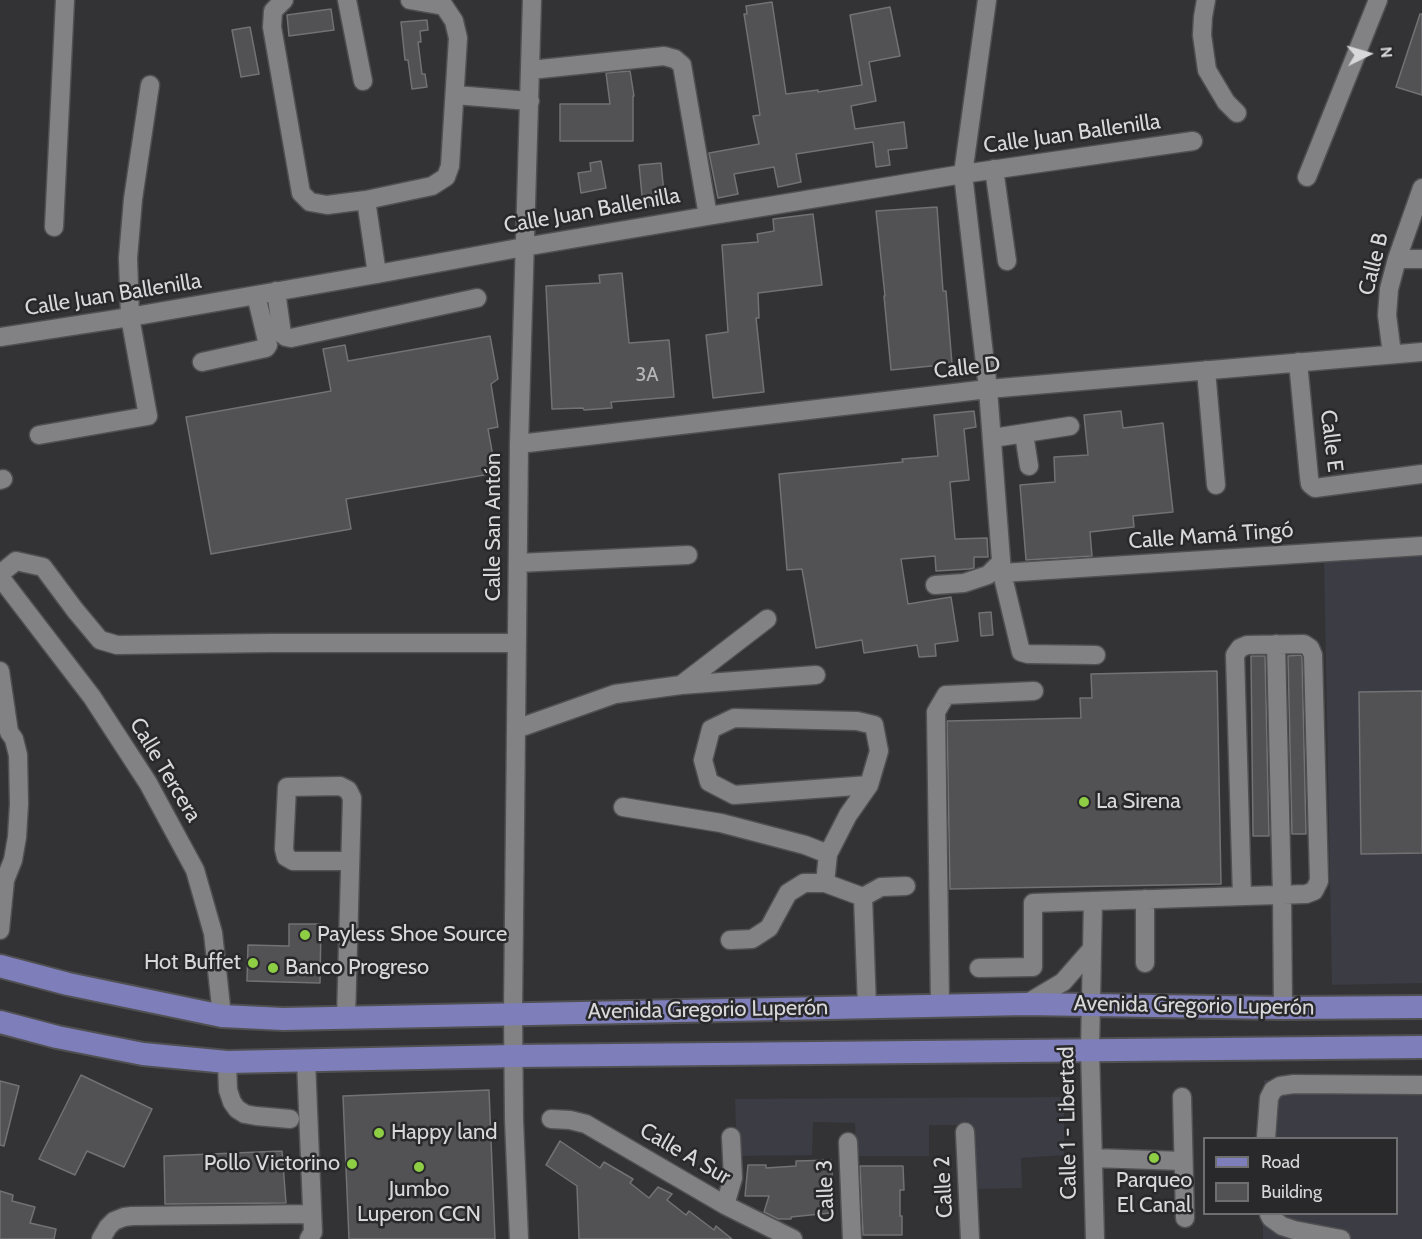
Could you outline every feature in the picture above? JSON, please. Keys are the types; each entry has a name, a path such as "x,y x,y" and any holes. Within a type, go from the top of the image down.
{"main road":[{"name":"Avenida Gregorio Luperón","path":"0,966 68,984 222,1017 283,1019 1026,1004 1283,1008 1422,1007"},
{"name":"Avenida Gregorio Luperón","path":"0,1022 57,1037 143,1054 227,1062 514,1056 1422,1047"}],"street":[{"path":"54,226 65,0"},
{"path":"284,0 273,11 272,27 301,193 310,202 327,205 366,200 432,186 446,177 450,166 458,39 454,21 444,6 410,0"},
{"path":"347,0 363,81"},
{"name":"Calle San Antón","path":"519,1239 514,1120 513,1013 519,444 532,0"},
{"path":"987,0 963,174 993,438 1002,567 1021,652 1096,655"},
{"path":"1206,0 1202,36 1207,70 1226,102 1237,112"},
{"path":"1307,177 1378,0"},
{"path":"531,70 664,56 675,59 682,65 708,216"},
{"path":"39,435 148,417 130,317 128,258 132,211 150,85"},
{"path":"455,95 530,101"},
{"name":"Calle Juan Ballenilla","path":"0,337 130,317 524,247 963,174 1193,141"},
{"path":"994,169 1007,261"},
{"name":"Calle B","path":"1392,354 1388,330 1389,289 1422,188"},
{"path":"366,200 377,274"},
{"path":"1397,259 1422,259"},
{"path":"276,291 282,334 286,338"},
{"path":"202,362 266,348 268,345 256,295"},
{"path":"267,340 295,338 477,298"},
{"name":"Calle D","path":"519,444 988,389 1422,352"},
{"name":"Calle E","path":"1298,362 1310,484 1315,488 1422,474"},
{"path":"1206,370 1216,485"},
{"path":"993,438 1070,426"},
{"path":"1024,434 1029,466"},
{"name":"Calle Mamá Tingó","path":"1002,567 1422,546"},
{"path":"518,563 688,555"},
{"path":"0,575 16,561 43,567 100,640 117,645 517,643"},
{"path":"935,585 964,584 1002,567"},
{"name":"Calle Tercera","path":"0,575 92,697 148,783 195,870 213,933 222,1017"},
{"path":"681,684 766,619"},
{"path":"1276,644 1283,1008"},
{"path":"979,968 1033,967 1033,903 1306,894 1314,891 1319,881 1313,655 1310,648 1304,644 1243,646 1235,655 1242,896"},
{"path":"0,671 4,732 14,739 18,755 19,804 13,860 3,876 0,930"},
{"path":"516,729 615,694 681,684 816,675"},
{"path":"940,1005 936,712 946,695 1034,691"},
{"path":"825,883 828,854 848,815 869,785 879,751 874,724 857,721 734,718 711,729 703,760 709,782 734,795 869,785"},
{"path":"346,1018 350,861 351,798 348,790 340,786 287,787 284,849 286,857 293,861 350,861"},
{"path":"622,807 721,823 804,845 828,854"},
{"path":"730,940 752,939 770,928 788,893 804,883 825,883 863,897 881,887 906,886"},
{"path":"863,897 867,1007"},
{"path":"1144,963 1145,899"},
{"name":"Calle 1 - Libertad","path":"1093,901 1090,1050 1095,1239"},
{"path":"1026,1004 1063,981 1091,950"},
{"path":"306,1060 313,1232 309,1239"},
{"path":"227,1062 228,1090 237,1108 245,1114 290,1119"},
{"path":"1266,1137 1269,1098 1273,1090 1280,1086 1294,1084 1422,1085"},
{"path":"1182,1097 1185,1218"},
{"name":"Calle A Sur","path":"551,1119 586,1124 725,1205 793,1239"},
{"name":"Calle 2","path":"965,1132 970,1239"},
{"path":"725,1205 733,1178 731,1137"},
{"name":"Calle 3","path":"848,1142 852,1239"},
{"path":"1093,1158 1183,1161"},
{"path":"101,1239 114,1221 132,1216 312,1214"},
{"path":"1270,1215 1282,1227 1341,1239"}],"shaded area":[{"path":"1422,553 1422,983 1332,985 1324,557"},
{"path":"1422,1077 1422,1239 1263,1239 1263,1215 1398,1215 1398,1137 1263,1137 1264,1080"},
{"path":"1064,1097 1064,1155 1021,1158 1022,1188 976,1189 970,1125 929,1125 929,1156 856,1156 855,1123 813,1122 812,1155 737,1156 735,1099"}],"building":[{"path":"772,2 786,94 862,85 850,15 890,7 900,56 869,62 876,101 851,106 855,129 904,122 907,148 888,150 890,165 876,167 873,142 796,154 801,182 778,187 774,167 734,174 738,194 718,198 709,153 759,144 753,116 760,115 744,14 747,14 746,6"},
{"path":"331,9 334,30 289,36 287,15"},
{"path":"1420,14 1422,14 1422,95 1396,87"},
{"path":"427,20 428,30 420,31 421,42 418,42 422,74 425,74 427,87 412,89 408,60 405,60 401,22"},
{"path":"250,27 259,74 241,77 232,30"},
{"path":"630,71 634,96 633,141 560,141 560,104 610,104 606,73"},
{"path":"601,161 606,188 581,193 578,173 591,171 590,163"},
{"path":"661,163 665,204 643,206 639,165"},
{"path":"937,207 943,291 946,291 952,364 891,370 876,211"},
{"path":"813,214 822,285 758,293 759,318 756,318 764,392 713,398 706,335 728,332 722,245 758,242 757,234 774,231 773,219"},
{"path":"622,273 629,343 669,340 674,397 611,402 612,408 552,409 546,286 600,283 599,275"},
{"path":"490,336 498,379 491,384 498,427 488,429 496,473 346,499 351,529 211,554 186,417 331,391 323,349 345,345 348,361"},
{"path":"974,411 976,427 964,429 969,480 950,482 955,539 987,538 988,557 974,557 974,568 936,571 935,556 901,559 908,604 951,597 958,641 935,644 936,656 919,657 917,645 864,653 862,640 816,648 802,569 787,570 779,474 903,462 902,459 938,456 934,415"},
{"path":"1121,411 1123,428 1163,423 1173,512 1133,516 1134,527 1090,532 1092,556 1026,560 1020,485 1055,482 1054,457 1088,455 1084,415"},
{"path":"991,612 993,635 981,636 979,613"},
{"path":"1301,655 1306,834 1292,834 1288,656"},
{"path":"1251,656 1265,656 1269,836 1253,836"},
{"name":"La Sirena","path":"1217,671 1221,884 950,889 947,721 1081,718 1080,698 1092,698 1091,674"},
{"path":"1422,691 1422,853 1361,854 1359,692"},
{"path":"289,924 321,924 320,983 247,981 248,945 289,946"},
{"path":"81,1075 152,1109 124,1167 87,1151 75,1175 39,1159"},
{"path":"0,1081 19,1086 4,1146 0,1145"},
{"name":"Jumbo Luperon CCN","path":"489,1090 495,1239 349,1239 343,1096"},
{"path":"560,1141 600,1168 604,1162 633,1179 630,1183 649,1198 658,1187 672,1194 667,1200 686,1215 689,1211 714,1230 716,1226 732,1239 579,1239 577,1186 546,1165"},
{"path":"282,1151 286,1203 165,1204 164,1156"},
{"path":"831,1160 833,1186 830,1186 830,1213 778,1219 764,1212 769,1196 745,1196 748,1165 766,1165 766,1168 796,1166 796,1161"},
{"path":"860,1166 903,1166 904,1190 900,1190 902,1235 863,1235"},
{"path":"0,1191 13,1195 12,1201 35,1207 30,1223 56,1229 54,1239 0,1239"}],"place":[{"name":"La Sirena","path":"1084,802"},
{"name":"Payless Shoe Source","path":"305,935"},
{"name":"Hot Buffet","path":"253,963"},
{"name":"Banco Progreso","path":"273,968"},
{"name":"Happy land","path":"379,1133"},
{"name":"Parqueo El Canal","path":"1154,1158"},
{"name":"Pollo Victorino","path":"352,1164"},
{"name":"Jumbo Luperon CCN","path":"419,1167"}]}
